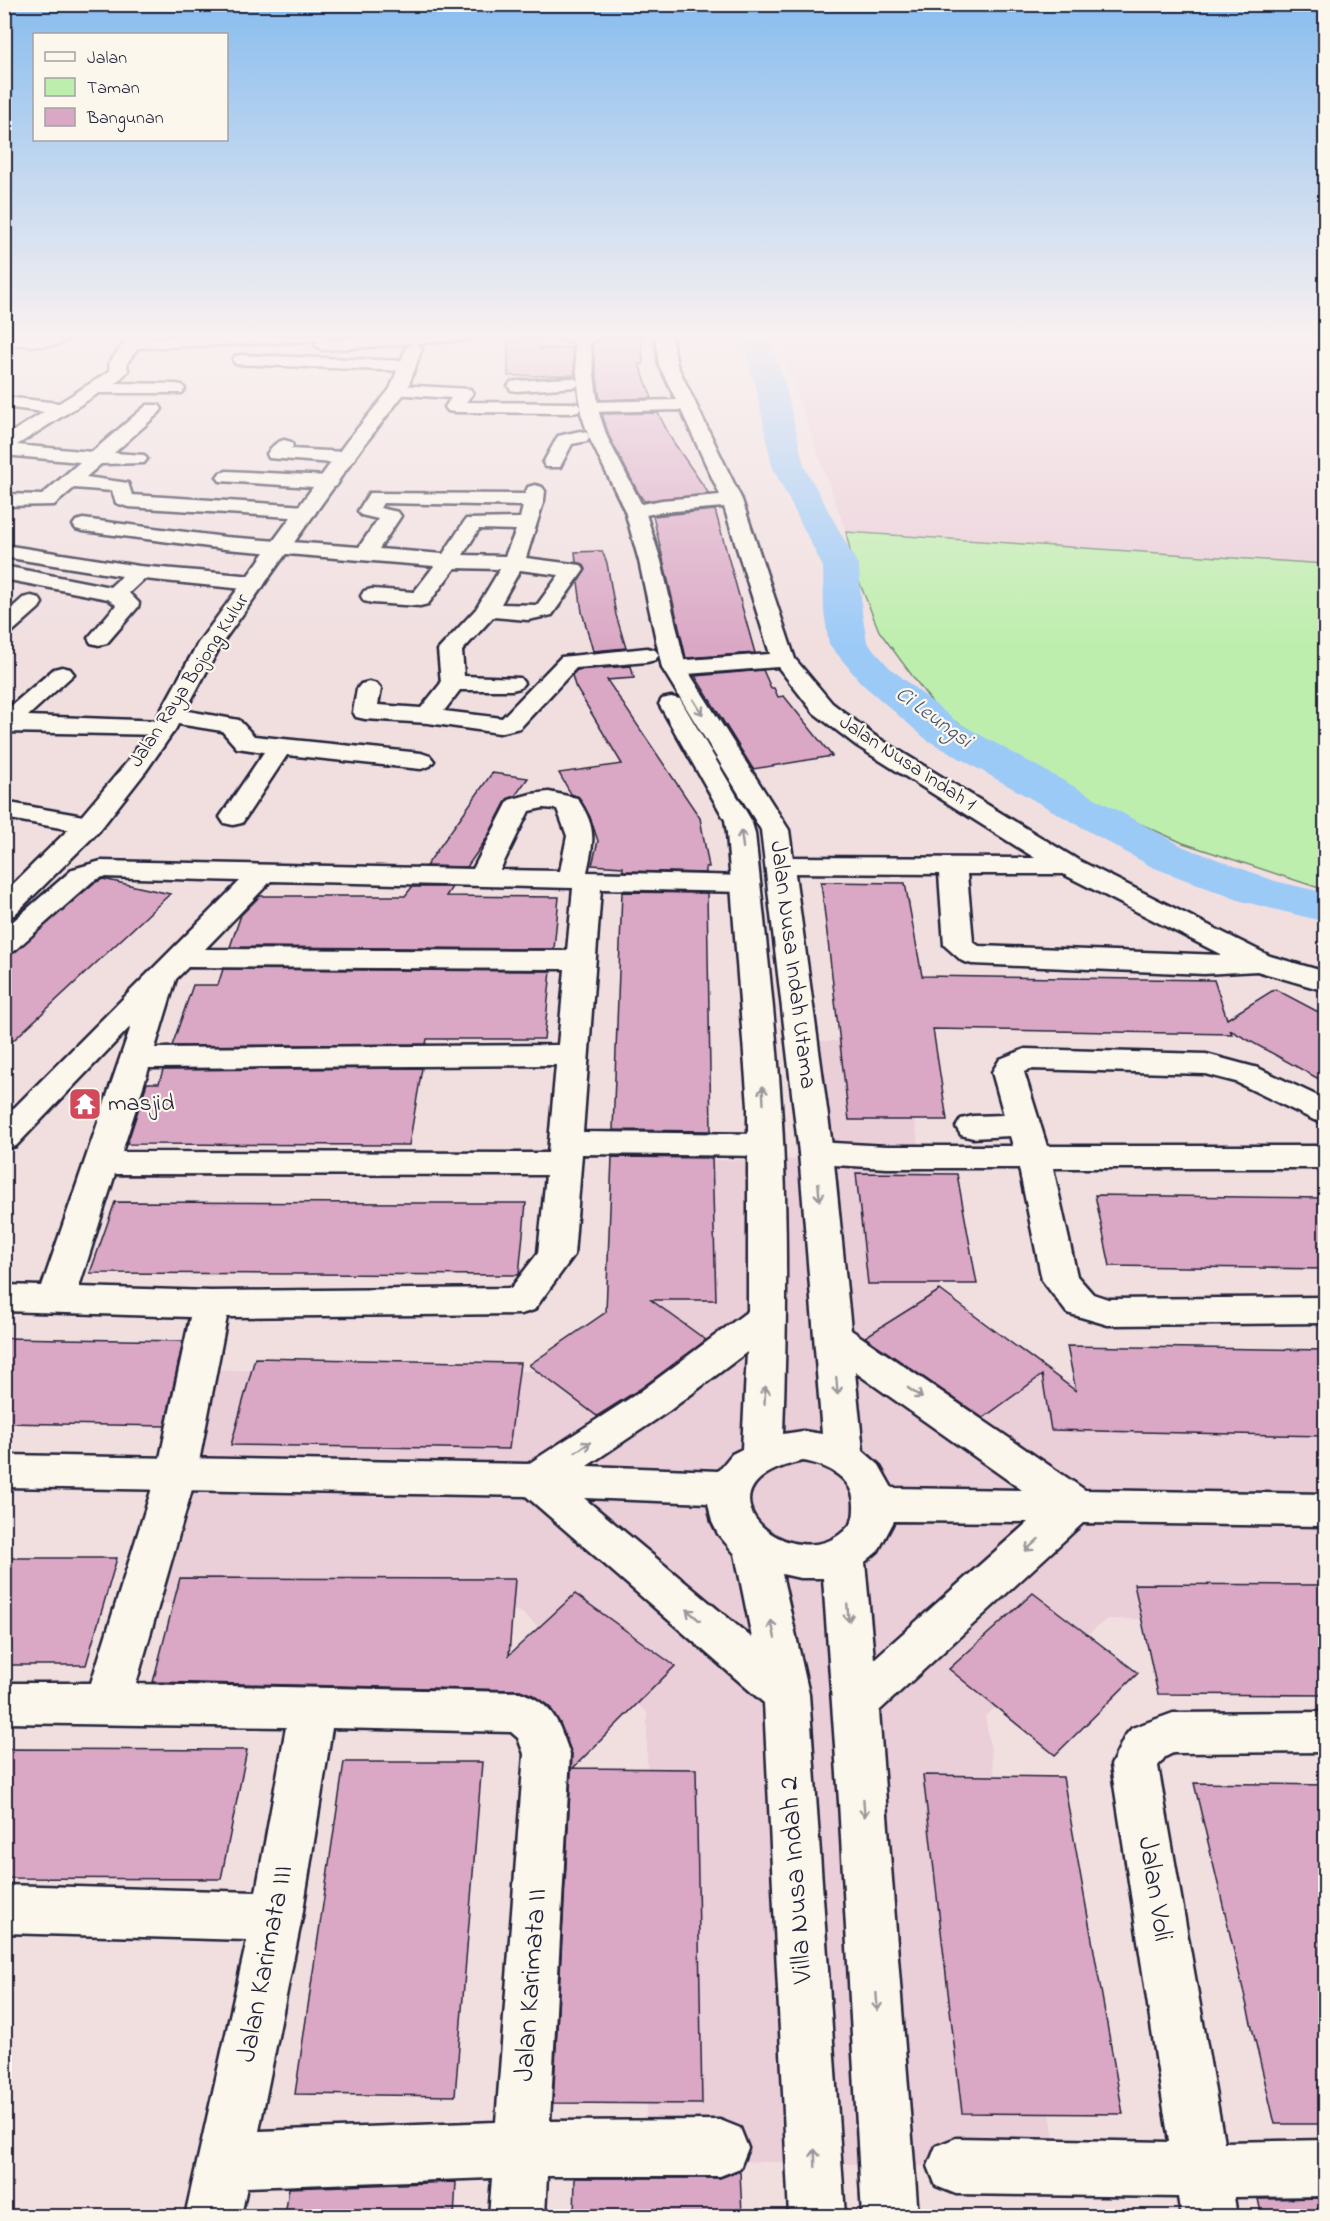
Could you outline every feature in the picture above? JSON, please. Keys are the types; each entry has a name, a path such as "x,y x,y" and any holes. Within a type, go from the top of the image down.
{"street":[{"path":"4,447 17,439"},
{"path":"4,500 47,501 72,482 119,439"},
{"name":"Jalan Raya Bojong Kulur","path":"10,899 89,825 167,722 210,643 360,439"},
{"path":"553,463 565,440 572,439"},
{"name":"Jalan Nusa Indah Utama","path":"581,439 618,510 651,618 674,668 775,830 816,1153 844,1458"},
{"name":"Jalan Nusa Indah Utama","path":"599,439 635,511 650,561 651,618 647,655 658,682 738,820 759,1018 766,1145 768,1316 762,1454"},
{"name":"Jalan Nusa Indah 1","path":"702,439 732,500 784,660 823,708 866,741 1068,866 1259,962 1326,982"},
{"path":"4,447 96,458 137,459"},
{"path":"251,478 280,450 345,458"},
{"path":"227,477 329,482"},
{"path":"72,482 121,487 124,500 306,512"},
{"path":"364,555 391,516 368,511 376,497 534,496 528,524 513,563 486,610 450,651 453,683 428,716"},
{"path":"635,511 662,506 732,500"},
{"path":"134,532 159,503"},
{"path":"372,596 420,599 449,561 473,523 528,524"},
{"path":"82,525 364,555 513,563 573,570 544,610 528,613 486,610"},
{"path":"4,551 139,572 254,583"},
{"path":"4,572 115,594 128,603 99,638"},
{"path":"115,594 139,572"},
{"path":"4,627 31,603"},
{"path":"369,689 365,712 428,716 499,726 511,723 569,662 647,655"},
{"path":"674,668 784,660"},
{"path":"5,723 62,674"},
{"path":"453,683 512,683"},
{"path":"5,723 219,721 230,724 246,743 421,760"},
{"path":"233,817 280,747"},
{"path":"4,1298 211,1304 521,1301 556,1255 581,960 581,836 567,804 551,799 535,800 518,806 483,877"},
{"path":"4,810 89,825"},
{"path":"781,865 1068,866"},
{"path":"952,866 959,945 972,956 1204,965 1259,962"},
{"path":"4,945 83,875 95,869 746,884"},
{"path":"4,1138 264,872"},
{"path":"172,965 581,960"},
{"path":"56,1300 136,1058 172,965"},
{"path":"136,1058 573,1055"},
{"path":"1326,1113 1247,1075 1206,1064 1025,1059 1011,1066 1008,1072 1029,1141 1060,1280 1080,1304 1108,1312 1326,1310"},
{"path":"973,1127 1029,1141"},
{"path":"816,1153 887,1157 1029,1141 1326,1157"},
{"path":"101,1163 565,1153 766,1145"},
{"path":"108,1702 177,1472 211,1304"},
{"path":"535,1480 655,1401 768,1316"},
{"path":"832,1336 1075,1505"},
{"path":"803,1446 824,1449 844,1458 860,1470 872,1486 877,1504 874,1524 862,1542 843,1555 813,1563 783,1559 755,1547 732,1521 728,1506 729,1488 747,1464 762,1454 782,1448 803,1446"},
{"path":"4,1471 177,1472 535,1480 729,1488"},
{"path":"535,1480 786,1694"},
{"path":"877,1504 1326,1510"},
{"path":"856,1703 1075,1505"},
{"name":"Villa Nusa Indah 2","path":"755,1547 786,1694 817,2217"},
{"path":"843,1555 856,1703 890,2217"},
{"path":"4,1703 108,1702 312,1709"},
{"name":"Jalan Karimata II","path":"312,1709 520,1712 537,1726 547,1754 517,2217"},
{"name":"Jalan Karimata III","path":"213,2217 277,1917 312,1709"},
{"name":"Jalan Voli","path":"1204,2193 1134,1765 1141,1750 1151,1739 1173,1733 1326,1732"},
{"path":"4,1909 277,1917"},
{"path":"226,2160 522,2149 720,2148"},
{"path":"956,2166 1204,2193 1326,2168"}],"shaded area":[{"path":"813,439 1325,439 1325,564 846,532"},
{"path":"793,1040 903,1043 942,1302 1065,1381 1325,1385 1325,1619 1107,1619 985,1716 1059,2169 646,2159 647,1712 519,1611 139,1603 199,1370 549,1371 646,1303 643,1160 798,1160"}],"green space":[{"path":"846,532 1325,564 1325,890 1183,843 1087,800 939,712 879,631 854,569"}],"building":[{"path":"610,439 671,439 709,494 644,501"},
{"path":"715,510 755,653 686,658 653,516"},
{"path":"602,551 607,563 616,615 626,648 593,651 582,612 578,582 586,569 583,564 576,562 575,552"},
{"path":"631,666 634,678 607,680 700,818 709,867 706,867 706,873 623,871 623,867 592,865 598,841 590,817 579,797 571,794 559,773 622,764 575,686 572,675 577,670"},
{"path":"763,670 778,697 784,696 832,756 753,769 695,676"},
{"path":"492,773 528,778 515,796 507,799 487,838 467,867 426,866"},
{"path":"103,879 170,894 4,1049 4,961 94,883"},
{"path":"821,882 905,883 922,976 1214,980 1227,1019 1275,989 1326,1016 1326,1083 1230,1030 1232,1034 933,1029 947,1120 849,1120"},
{"path":"412,887 452,887 446,896 559,897 554,949 230,947 241,915 260,896 405,896"},
{"path":"622,892 707,893 711,1131 613,1130"},
{"path":"223,969 551,971 544,1039 427,1039 426,1044 172,1046 193,985 218,985"},
{"path":"422,1068 409,1145 127,1144 147,1083 159,1083 163,1070"},
{"path":"612,1157 712,1158 716,1300 651,1300 706,1340 640,1389 597,1416 529,1365 606,1312"},
{"path":"856,1173 957,1174 977,1284 868,1284"},
{"path":"1095,1195 1326,1198 1326,1269 1110,1266"},
{"path":"115,1202 526,1203 519,1275 90,1273"},
{"path":"940,1290 1076,1391 1067,1346 1326,1350 1326,1436 1051,1430 1042,1375 983,1418 865,1337"},
{"path":"4,1338 183,1341 165,1426 4,1423"},
{"path":"255,1358 520,1363 509,1449 231,1445"},
{"path":"4,1558 117,1558 86,1665 4,1665"},
{"path":"180,1578 515,1579 509,1655 575,1594 675,1666 573,1768 696,1769 702,2104 553,2103 572,1754 560,1723 550,1707 533,1695 520,1690 153,1682"},
{"path":"1134,1584 1326,1585 1326,1695 1158,1694"},
{"path":"1033,1593 1138,1673 1055,1755 949,1669"},
{"path":"4,1749 247,1750 221,1879 4,1878"},
{"path":"344,1762 482,1762 455,2096 295,2094"},
{"path":"923,1775 1063,1777 1123,2114 962,2113"},
{"path":"1194,1783 1326,1785 1326,2124 1275,2124"},
{"path":"740,2172 742,2214 574,2217 575,2178 720,2178"},
{"path":"456,2182 454,2217 285,2217 289,2188"},
{"path":"1326,2198 1326,2217 1262,2217 1258,2199"}],"waterway":[{"name":"Ci Leungsi","path":"782,439 788,466 841,567 843,612 848,644 875,675 942,731 1168,857 1258,891 1326,908"}],"place":[{"name":"masjid","path":"85,1104"}]}
